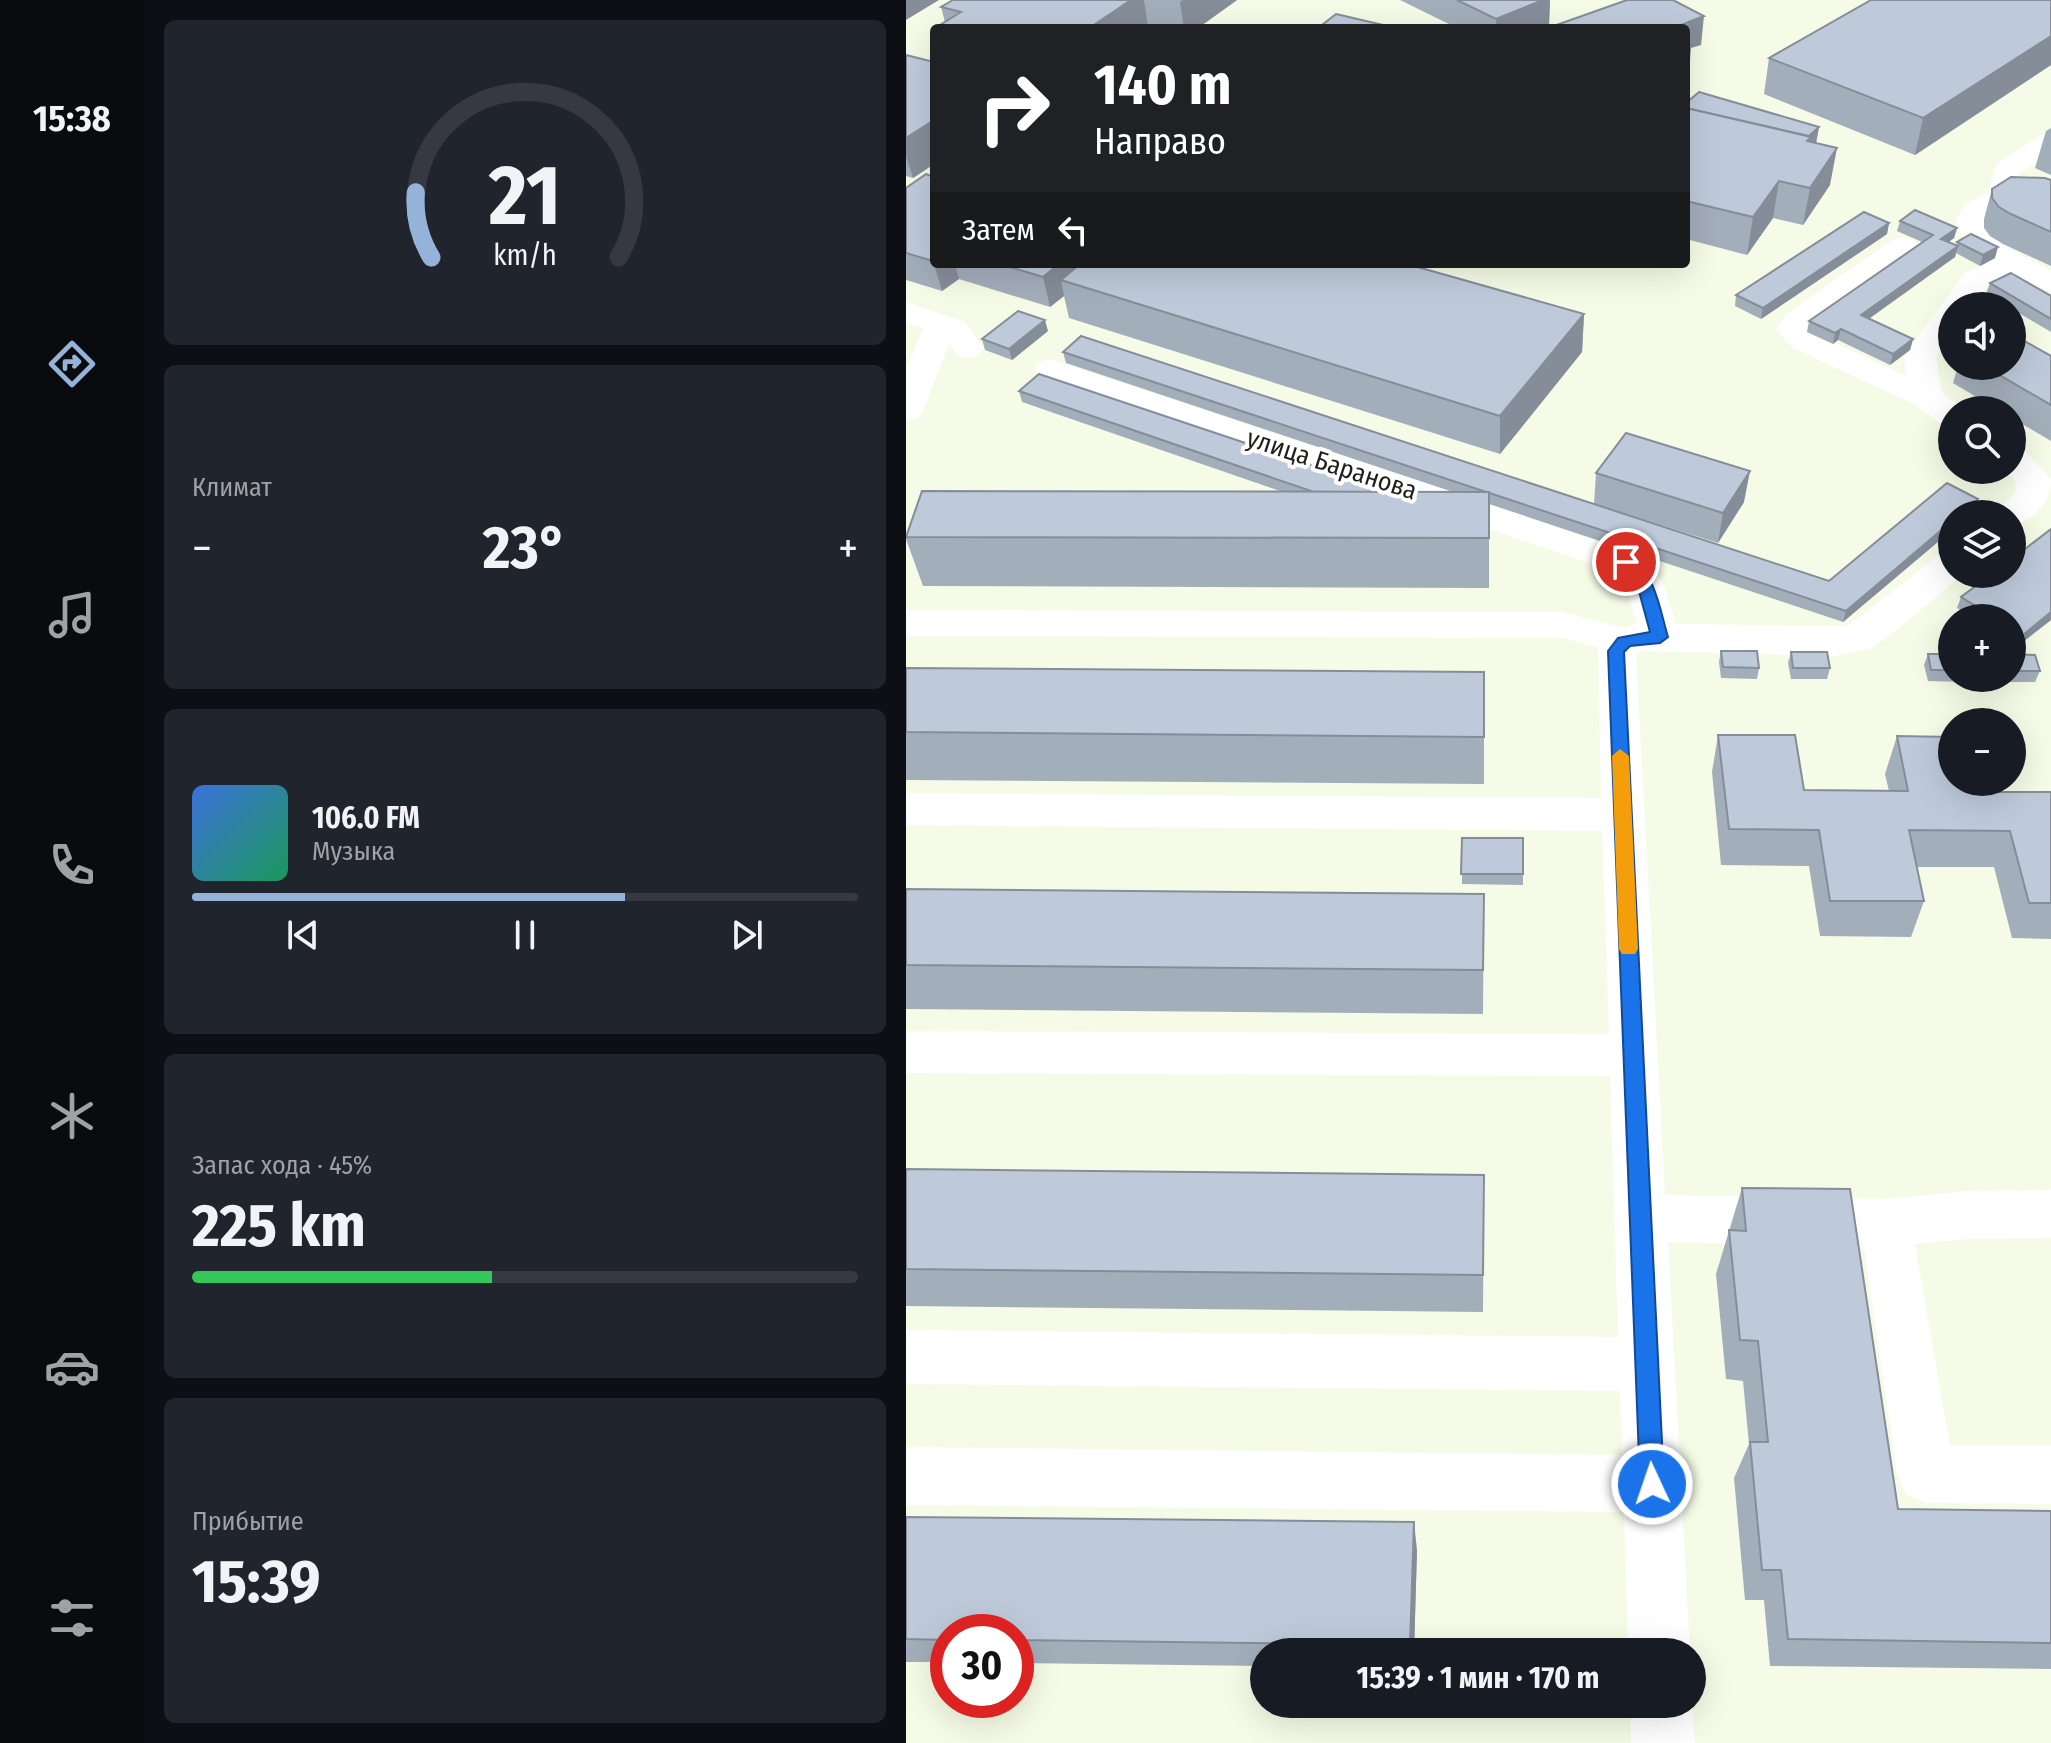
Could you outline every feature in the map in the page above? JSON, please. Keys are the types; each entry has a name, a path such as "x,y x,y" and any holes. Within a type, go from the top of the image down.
{"street":[{"path":"2001,196 2007,169 2051,141"},
{"path":"2051,202 2037,196 2001,196 1973,210 1971,228 1987,247 2009,264 2051,283"},
{"path":"1903,246 1796,322 1792,330 1804,341 1938,406"},
{"path":"1967,292 1976,280 2009,264"},
{"path":"906,311 941,322 963,337 968,348"},
{"path":"906,411 941,322"},
{"path":"1938,332 1920,357 1938,403"},
{"name":"улица Баранова","path":"1050,369 1626,562 1644,583 1642,640"},
{"path":"2026,472 2034,480 2032,497 2026,502"},
{"path":"906,623 1563,625 1642,640 1835,642 1858,638 1938,575"},
{"path":"1642,640 1616,651 1658,1638"},
{"path":"906,809 1623,815"},
{"path":"906,1052 1633,1055"},
{"path":"1640,1218 1886,1223 1967,1215 2051,1214"},
{"path":"1886,1223 1926,1474 2051,1475"},
{"path":"906,1357 1646,1364"},
{"path":"906,1476 1652,1484"},
{"path":"1662,1718 1663,1743"}],"building":[{"path":"953,0 1131,0 1095,24 942,24 961,12 941,7"},
{"path":"1457,0 1543,0 1496,19"},
{"path":"1627,0 1673,0 1704,16 1684,24 1559,24"},
{"path":"1871,0 2051,0 2051,36 1923,118 1769,58"},
{"path":"1336,14 1379,24 1323,24"},
{"path":"906,55 930,61 930,123 906,138"},
{"path":"1699,92 1819,127 1809,136 1690,109 1690,100"},
{"path":"1690,109 1811,137 1807,141 1837,148 1810,188 1779,181 1753,217 1690,202"},
{"path":"926,174 930,176 930,260 906,253 906,188"},
{"path":"2011,177 2051,180 2051,232 2011,214 1992,198 1992,189"},
{"path":"1915,210 1957,228 1941,239 1958,246 1861,315 1913,339 1893,354 1841,329 1835,333 1809,321 1933,235 1900,221"},
{"path":"1864,212 1889,223 1763,308 1736,295"},
{"path":"1971,234 1998,247 1983,255 1957,242"},
{"path":"1013,268 1054,268 1043,277"},
{"path":"1075,268 1421,268 1584,314 1500,416 1061,280"},
{"path":"2011,273 2051,296 2051,319 2026,304 2026,292 2005,292 1990,283"},
{"path":"1018,311 1045,320 1009,349 982,339"},
{"path":"1081,336 1829,581 1946,484 1978,499 1938,500 1938,533 1846,611 1063,352"},
{"path":"2026,342 2051,356 2051,405 2008,380 2026,380"},
{"path":"1039,374 1386,490 1314,492 1019,391"},
{"path":"1626,433 1750,471 1723,513 1596,473"},
{"path":"922,491 1489,492 1489,538 906,537"},
{"path":"2051,529 2051,612 2026,633 2026,604 1972,604 1961,597 1973,588 2026,588 2026,548"},
{"path":"1721,651 1757,651 1759,668 1723,667"},
{"path":"1791,652 1827,652 1830,668 1793,668"},
{"path":"1928,654 1938,654 1938,670 1931,670"},
{"path":"2026,655 2035,655 2040,671 2026,671"},
{"path":"906,668 1484,672 1484,737 906,732"},
{"path":"1718,735 1795,735 1804,790 1908,791 1897,736 1938,737 1938,796 2026,796 2026,792 2051,792 2051,903 2029,903 2010,831 1909,830 1924,901 1830,901 1819,830 1729,829"},
{"path":"1462,838 1523,838 1523,874 1461,874"},
{"path":"906,889 1484,894 1483,970 906,965"},
{"path":"906,1169 1484,1175 1483,1275 906,1269"},
{"path":"1742,1188 1850,1189 1898,1509 2051,1511 2051,1643 1788,1639 1781,1570 1762,1570 1750,1442 1768,1442 1758,1341 1740,1340 1729,1230 1746,1231"},
{"path":"906,1517 1414,1522 1410,1638 1250,1638 1250,1643 1034,1640 1034,1614 930,1614 930,1640 906,1639"}],"slow traffic":[{"path":"1620,756 1629,949"}],"route":[{"path":"1626,562 1644,583 1660,637 1640,637 1624,642 1616,651 1652,1484"}]}
